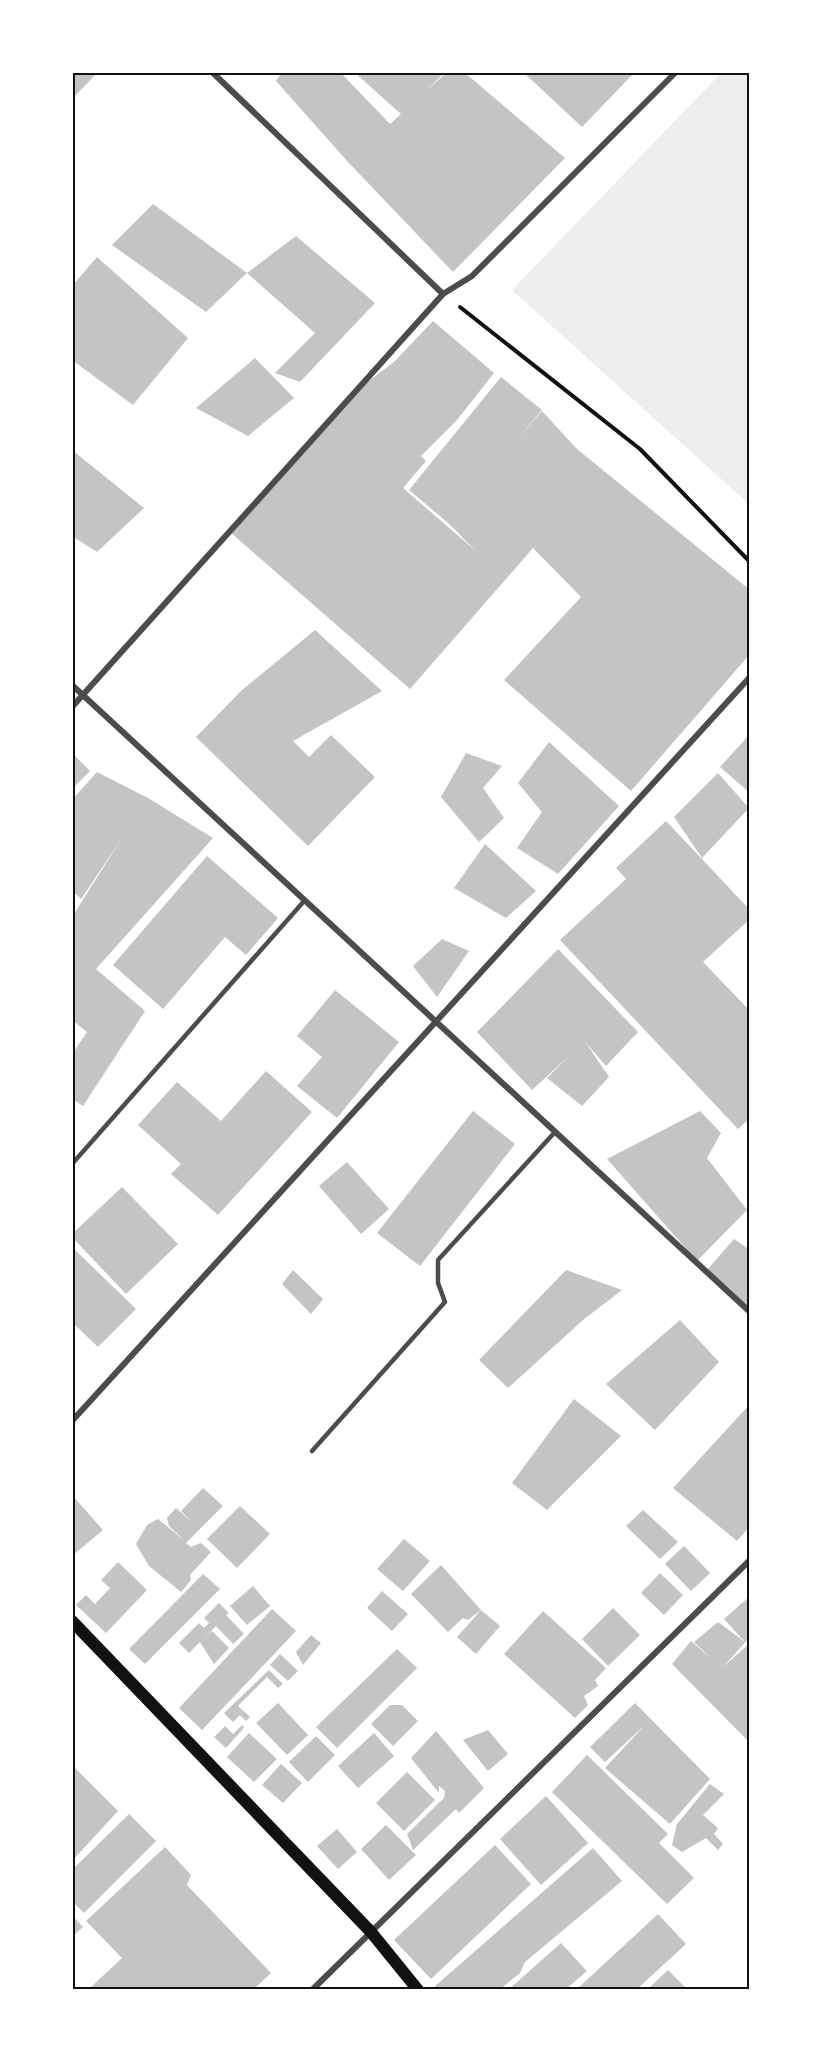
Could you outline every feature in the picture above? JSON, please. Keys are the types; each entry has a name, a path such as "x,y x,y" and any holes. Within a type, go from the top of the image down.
{"main road":[{"path":"72,1622 371,1932 418,1990"}],"street":[{"path":"212,72 443,294"},
{"path":"72,707 443,294 471,276 676,72"},
{"path":"72,1421 750,677"},
{"path":"72,685 750,1312"},
{"path":"312,1990 750,1560"}],"lane":[{"path":"72,1164 306,900"},
{"path":"312,1451 445,1302 438,1283 438,1260 555,1132"}],"path":[{"path":"443,294 640,449 750,562"}],"shaded area":[{"path":"722,72 750,72 750,505 512,290"}],"building":[{"path":"72,72 98,72 72,99"},
{"path":"282,72 340,72 390,124 401,114 354,72 445,72 426,91 447,72 464,72 565,158 453,272 348,162 276,81"},
{"path":"523,72 635,72 582,127"},
{"path":"153,204 247,273 206,312 112,245"},
{"path":"296,236 375,303 300,382 275,373 315,333 247,273"},
{"path":"97,257 188,338 133,405 72,360 72,286"},
{"path":"433,321 494,373 457,420 421,456 426,461 403,488 476,551 448,523 409,490 501,377 542,410 515,442 542,411 577,449 750,590 750,654 631,791 504,680 581,597 533,548 410,689 230,532 350,395 394,362"},
{"path":"255,358 294,398 248,436 196,408"},
{"path":"72,450 144,508 97,552 72,536"},
{"path":"315,630 382,691 293,741 309,757 331,735 375,777 308,846 196,737 242,690"},
{"path":"750,734 750,793 720,767"},
{"path":"549,742 619,806 558,874 517,848 542,812 518,783"},
{"path":"72,753 90,771 72,789"},
{"path":"466,753 502,766 483,788 504,818 479,842 441,797"},
{"path":"97,772 148,798 213,838 96,969 145,1011 83,1106 72,1099 72,1054 87,1032 72,1020 72,917 122,838 81,899 72,890 72,800"},
{"path":"718,773 749,808 702,858 674,817"},
{"path":"666,821 750,910 750,919 703,962 750,1011 750,1118 738,1129 560,940 626,879 616,868"},
{"path":"485,844 536,891 506,918 454,888"},
{"path":"207,856 278,918 246,955 225,937 163,1009 113,965"},
{"path":"442,939 469,951 437,997 413,966"},
{"path":"558,949 638,1032 606,1066 586,1043 609,1077 582,1106 547,1078 570,1055 532,1090 477,1032"},
{"path":"335,990 399,1042 337,1118 297,1086 322,1057 297,1036"},
{"path":"266,1071 312,1112 218,1215 171,1174 181,1164 138,1125 177,1082 221,1121"},
{"path":"473,1111 515,1144 420,1266 377,1233"},
{"path":"700,1111 721,1133 707,1158 747,1210 697,1261 607,1159"},
{"path":"347,1162 389,1209 361,1234 319,1186"},
{"path":"122,1187 178,1244 126,1294 72,1237 72,1234"},
{"path":"734,1239 750,1250 750,1310 707,1270"},
{"path":"72,1247 136,1309 98,1347 72,1322"},
{"path":"293,1270 323,1299 311,1314 282,1284"},
{"path":"566,1270 622,1290 583,1320 508,1388 479,1360"},
{"path":"680,1320 719,1362 655,1430 606,1384"},
{"path":"574,1399 621,1436 547,1510 512,1483"},
{"path":"750,1404 750,1526 737,1541 673,1488"},
{"path":"203,1488 223,1506 186,1543 191,1547 201,1543 211,1552 190,1575 191,1580 181,1592 149,1566 136,1544 147,1525 158,1519 185,1541 169,1526 167,1518 176,1508 193,1523 181,1511"},
{"path":"72,1495 103,1530 72,1556"},
{"path":"240,1506 270,1534 237,1568 207,1539"},
{"path":"643,1510 678,1542 660,1559 626,1526"},
{"path":"404,1539 430,1561 403,1591 377,1569"},
{"path":"684,1546 710,1573 691,1591 665,1564"},
{"path":"118,1562 147,1590 106,1633 76,1605 86,1595 95,1604 110,1588 101,1580"},
{"path":"441,1565 481,1610 468,1620 463,1618 448,1632 411,1594"},
{"path":"660,1573 683,1595 664,1615 641,1593"},
{"path":"203,1574 220,1589 145,1664 129,1649"},
{"path":"253,1586 270,1606 247,1625 230,1606"},
{"path":"382,1591 408,1614 392,1631 367,1608"},
{"path":"750,1596 750,1637 723,1667 750,1643 750,1743 672,1664 691,1641 713,1660 694,1642 718,1622 745,1642 724,1619"},
{"path":"219,1603 229,1613 226,1615 244,1634 233,1644 216,1626 204,1638 212,1631 229,1648 214,1664 200,1642 189,1653 179,1643 199,1623 204,1628 209,1623 204,1618"},
{"path":"613,1608 640,1635 608,1666 582,1639"},
{"path":"272,1609 296,1631 202,1730 179,1708"},
{"path":"481,1610 500,1626 476,1654 457,1637"},
{"path":"543,1611 606,1668 595,1680 598,1686 584,1696 588,1705 575,1718 504,1654"},
{"path":"311,1635 321,1643 303,1665 296,1652"},
{"path":"397,1649 417,1668 337,1748 316,1727"},
{"path":"280,1654 298,1671 288,1681 270,1665"},
{"path":"269,1670 283,1684 278,1688 267,1677 238,1706 250,1717 246,1721 240,1715 233,1722 224,1713"},
{"path":"278,1703 308,1735 287,1755 256,1723"},
{"path":"635,1703 710,1779 670,1824 605,1768 645,1725 605,1762 590,1747"},
{"path":"390,1705 402,1705 418,1721 393,1746 371,1724"},
{"path":"242,1725 244,1727 242,1730 226,1748 214,1737 225,1726 233,1734"},
{"path":"488,1730 508,1754 488,1771 463,1740"},
{"path":"436,1731 484,1788 459,1813 456,1809 413,1850 407,1834 444,1798 445,1791 439,1786 439,1793 411,1758"},
{"path":"249,1733 277,1759 254,1782 227,1757"},
{"path":"374,1733 394,1756 358,1788 338,1766"},
{"path":"316,1736 335,1755 308,1782 289,1762"},
{"path":"587,1755 668,1834 659,1843 694,1878 667,1904 552,1792"},
{"path":"281,1764 302,1783 283,1803 262,1785"},
{"path":"72,1765 118,1811 72,1861"},
{"path":"407,1772 435,1800 404,1831 376,1803"},
{"path":"710,1784 724,1794 703,1815 718,1828 714,1834 723,1844 718,1850 706,1838 682,1852 672,1845 677,1824"},
{"path":"546,1796 588,1843 541,1885 500,1839"},
{"path":"129,1814 156,1841 84,1913 72,1901 72,1870"},
{"path":"386,1825 416,1855 389,1880 361,1849"},
{"path":"337,1829 357,1852 338,1869 317,1846"},
{"path":"495,1845 531,1884 431,1979 394,1940"},
{"path":"165,1847 191,1875 187,1885 271,1973 253,1990 94,1990 91,1987 122,1958 86,1921"},
{"path":"593,1848 622,1881 525,1962 520,1973 499,1990 436,1990 434,1987"},
{"path":"658,1914 686,1944 636,1990 576,1990"},
{"path":"72,1915 83,1927 72,1937"},
{"path":"561,1943 587,1971 565,1990 508,1990"},
{"path":"668,1970 688,1990 647,1990"}]}
